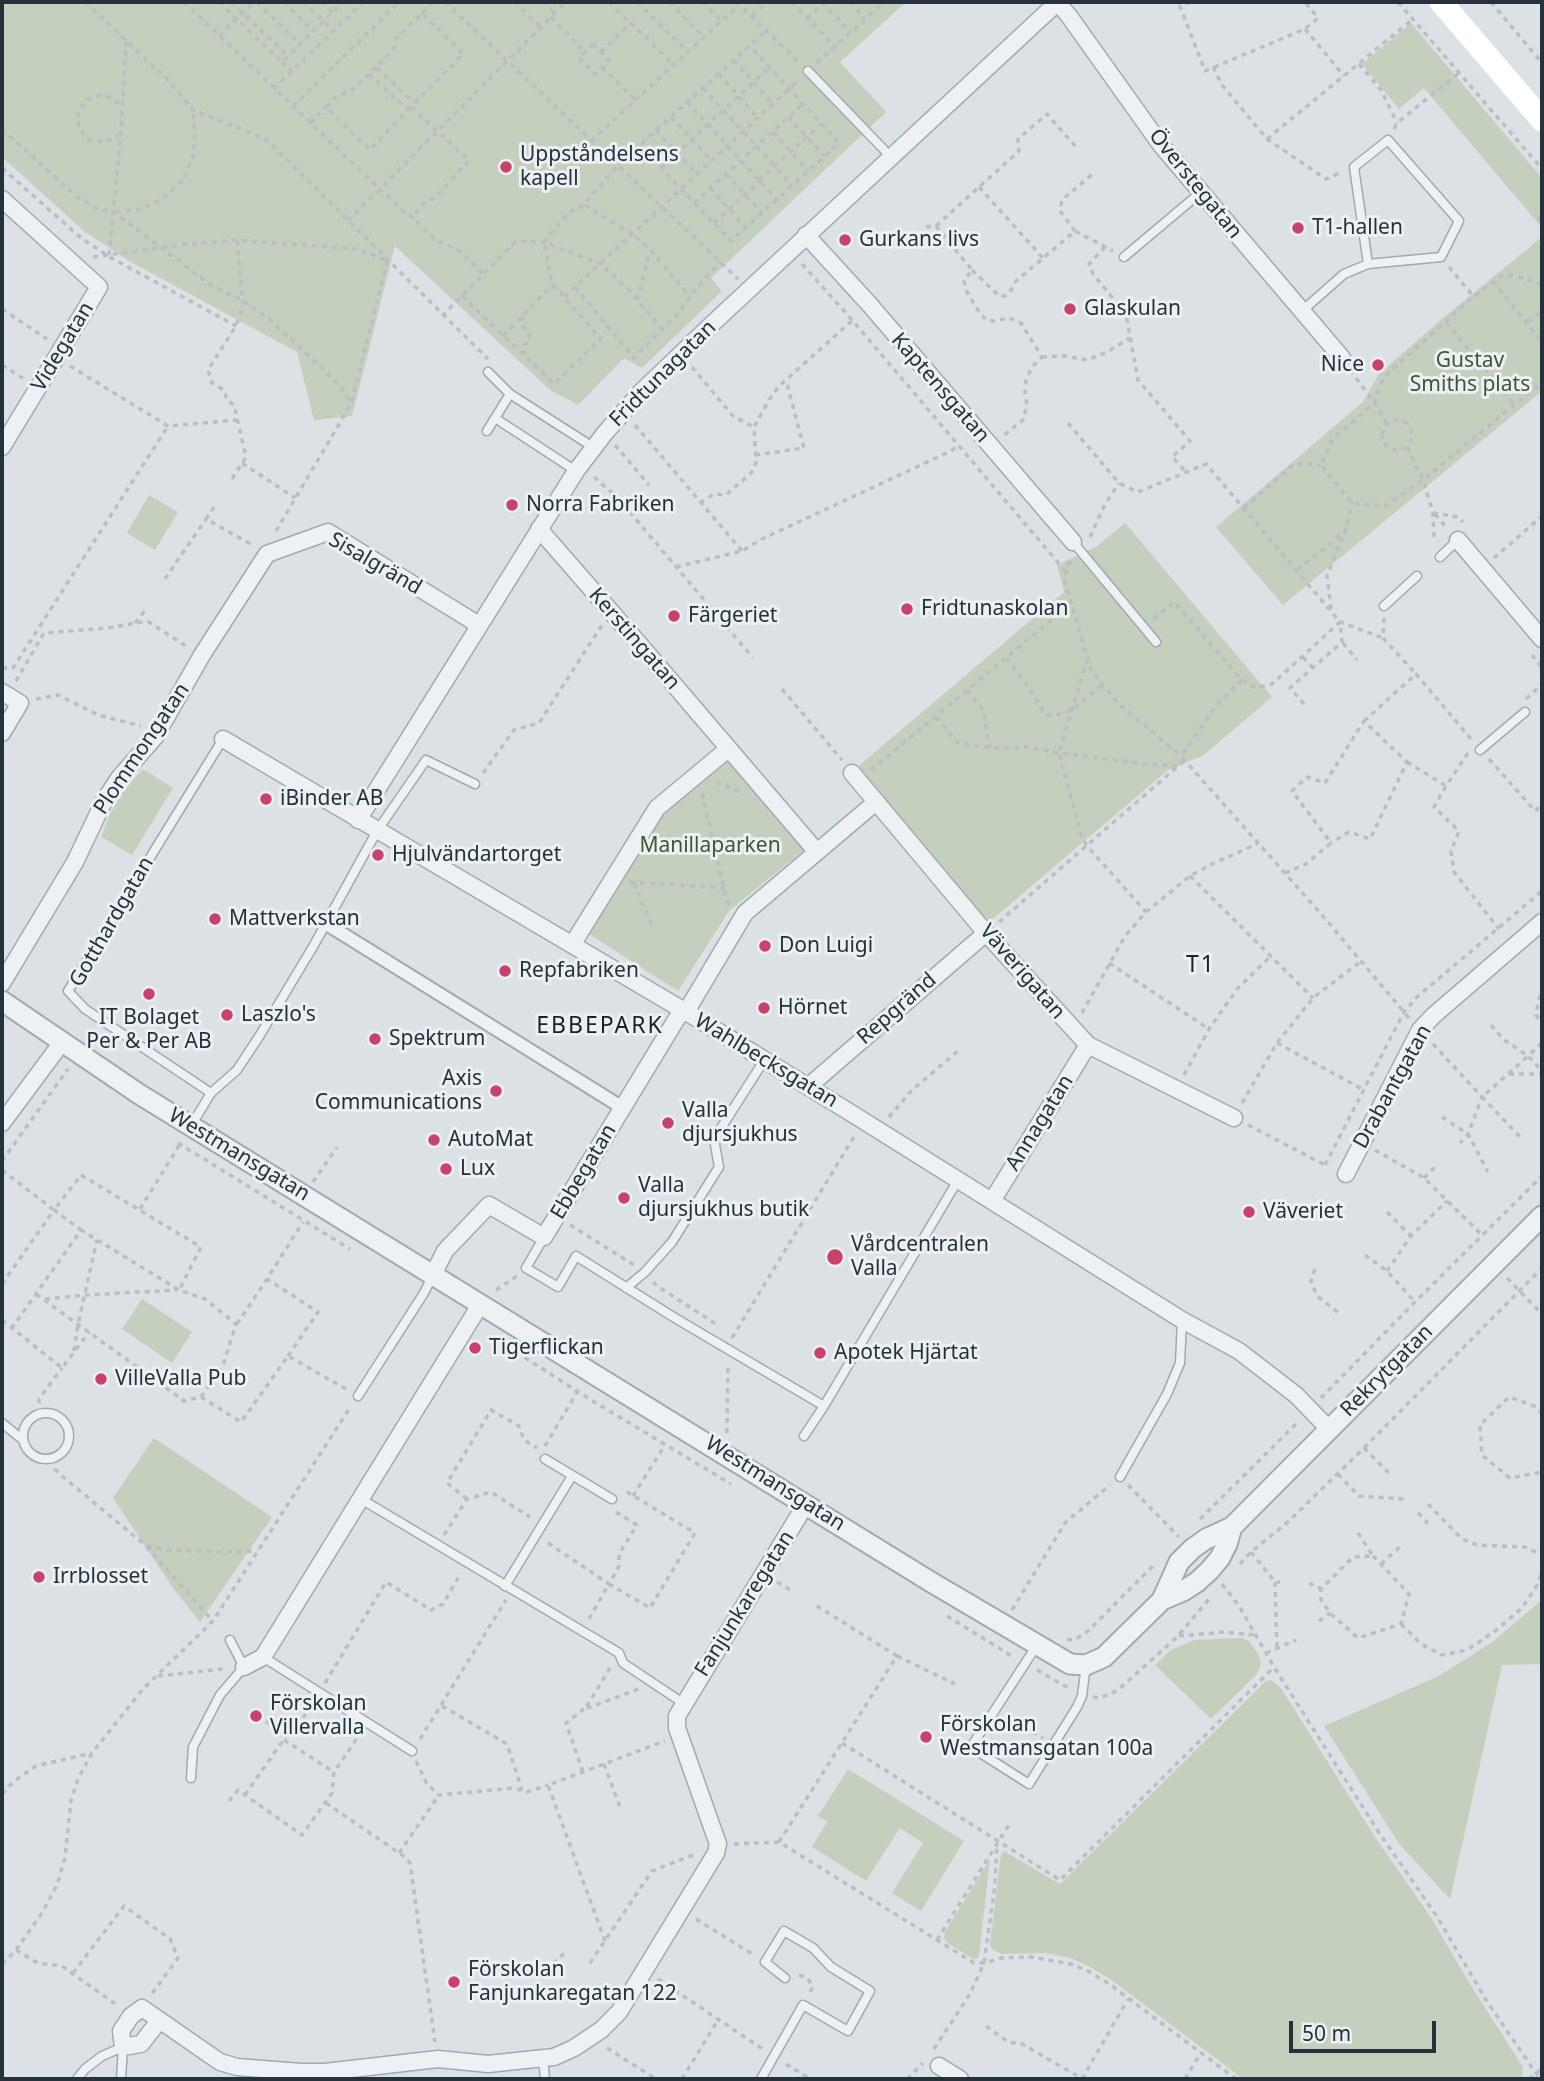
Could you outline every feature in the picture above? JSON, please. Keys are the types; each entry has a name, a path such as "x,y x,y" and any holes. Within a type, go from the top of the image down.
{"main road":[{"path":"1441,2 1542,120"},
{"path":"1459,2 1542,97"}],"street":[{"name":"Fridtunagatan","path":"358,820 539,529 600,449 612,425 641,392 748,289 1057,2"},
{"name":"Överstegatan","path":"1057,2 1161,145 1342,358"},
{"name":"Videgatan","path":"2,199 99,287 2,447"},
{"name":"Kaptensgatan","path":"806,235 870,305 991,447 1081,540"},
{"name":"Kerstingatan","path":"539,529 817,852"},
{"name":"Sisalgränd","path":"267,554 328,532 479,625"},
{"path":"1458,540 1542,639"},
{"name":"Plommongatan","path":"2,984 75,862 104,801 158,732 202,655 267,554"},
{"path":"2,733 10,696"},
{"name":"Wahlbecksgatan","path":"223,739 765,1059 1182,1320 1239,1351 1296,1395 1329,1429"},
{"path":"572,945 657,808 728,749"},
{"name":"Väverigatan","path":"855,776 986,933 1088,1045 1234,1118"},
{"name":"Ebbegatan","path":"433,1275 445,1251 489,1205 544,1237 745,914 876,802"},
{"name":"Drabantgatan","path":"1346,1174 1420,1030 1542,922"},
{"path":"326,923 623,1108"},
{"name":"Repgränd","path":"809,1086 986,933"},
{"name":"Westmansgatan","path":"2,1001 139,1094 480,1305 1037,1645 1078,1665"},
{"path":"2,1123 63,1041"},
{"name":"Annagatan","path":"992,1201 1088,1045"},
{"name":"Rekrytgatan","path":"1162,1600 1179,1562 1192,1549 1232,1527 1542,1216"},
{"path":"244,1667 263,1657 480,1305"},
{"name":"Fanjunkaregatan","path":"718,1844 677,1728 677,1716 806,1504"},
{"name":"Rekrytgatan","path":"1078,1665 1104,1657 1162,1600 1183,1591 1209,1571 1227,1544 1232,1527"},
{"path":"159,2021 141,2044 123,2047 121,2031 136,2012 159,2021 220,2062 301,2076 438,2059 488,2064 564,2053 611,2022 716,1853 718,1844"},
{"path":"939,2066 960,2079"}],"lane":[{"path":"808,71 891,157"},
{"path":"1302,311 1344,274 1368,264 1441,257 1459,221 1388,140 1354,167 1368,264"},
{"path":"1124,257 1200,193"},
{"path":"488,372 510,394 600,449"},
{"path":"487,431 510,394"},
{"path":"495,418 583,472"},
{"path":"1081,540 1156,642"},
{"path":"1440,557 1458,540"},
{"path":"1384,606 1417,576"},
{"path":"1480,750 1525,712"},
{"name":"Gotthardgatan","path":"211,1093 85,1009 68,991 223,739"},
{"path":"191,1126 211,1093 237,1070 326,923 377,831 426,761 475,784"},
{"path":"626,1287 645,1272 672,1242 719,1167 714,1139 765,1059"},
{"path":"804,1436 958,1180"},
{"path":"544,1237 526,1268 558,1287 576,1256 824,1406"},
{"path":"358,1396 433,1275"},
{"path":"1120,1477 1167,1394 1180,1363 1182,1320"},
{"path":"40,1413 57,1415 68,1427 69,1444 65,1451 52,1459 32,1455 23,1440 26,1423 40,1413"},
{"path":"2,1423 23,1440"},
{"path":"545,1459 611,1499"},
{"path":"509,1589 536,1535 572,1476"},
{"path":"361,1499 619,1653 623,1663 683,1703"},
{"path":"191,1778 193,1747 220,1695 244,1667 230,1640"},
{"path":"1037,1645 971,1747 1029,1784 1082,1696 1078,1665"},
{"path":"263,1657 412,1751"},
{"path":"761,2079 803,2005 848,2031 870,1991 831,1967 813,1948 784,1931 765,1962 785,1978"},
{"path":"78,2079 85,2069 103,2056 123,2047 121,2079"},
{"path":"543,2058 545,2079"}],"path":[{"path":"85,2 166,78 193,110 266,139 492,363 488,372"},
{"path":"184,2 406,214 434,239 461,252 483,274"},
{"path":"219,2 292,72"},
{"path":"231,2 288,56"},
{"path":"219,36 255,2 300,44"},
{"path":"284,2 313,31"},
{"path":"303,2 334,31"},
{"path":"321,2 332,12"},
{"path":"282,62 343,2"},
{"path":"274,89 363,2"},
{"path":"292,106 398,2"},
{"path":"310,123 337,96 351,91 369,74 394,49 396,39 433,2"},
{"path":"445,2 748,289"},
{"path":"514,2 541,27"},
{"path":"543,2 585,52"},
{"path":"348,221 566,2"},
{"path":"609,2 674,65"},
{"path":"637,2 688,52"},
{"path":"669,2 705,37"},
{"path":"702,2 722,21"},
{"path":"752,15 768,2"},
{"path":"792,2 835,47"},
{"path":"807,18 823,2 851,32"},
{"path":"850,2 866,19"},
{"path":"1190,2 1180,6 1205,71 1305,29 1318,18 1305,2"},
{"path":"1398,2 1542,169"},
{"path":"1491,2 1542,63"},
{"path":"564,297 881,3"},
{"path":"591,141 738,4 808,71"},
{"path":"326,107 370,150 463,54 422,13"},
{"path":"1267,139 1413,19"},
{"path":"601,52 631,23"},
{"path":"1305,29 1344,76"},
{"path":"544,242 569,212 584,205 639,145 767,30"},
{"path":"108,256 121,133 126,41"},
{"path":"593,44 601,52 609,60 594,74 579,58 593,44"},
{"path":"639,145 731,241 746,228 839,143 750,46"},
{"path":"734,60 773,104"},
{"path":"1359,64 1381,90 1398,123 1459,73"},
{"path":"376,67 411,107"},
{"path":"602,67 636,100"},
{"path":"1213,67 1222,85 1267,139 1326,179 1354,167"},
{"path":"661,168 769,68"},
{"path":"369,74 411,107 469,160 435,198 424,203 412,217"},
{"path":"719,74 758,118"},
{"path":"703,88 792,185"},
{"path":"121,133 113,139 98,142 84,135 77,121 81,106 93,97 109,97 123,106"},
{"path":"687,102 776,200"},
{"path":"694,203 803,104"},
{"path":"2,129 76,196 96,208 114,212 140,209 162,199 183,180 193,157 193,110"},
{"path":"926,227 936,226 1018,151 1018,139 1046,114 1075,146"},
{"path":"671,117 712,161"},
{"path":"788,117 824,156"},
{"path":"714,223 821,124"},
{"path":"656,130 697,174"},
{"path":"772,132 808,170"},
{"path":"2,167 81,238 108,256 236,326"},
{"path":"1095,172 1062,200 1060,211 1075,231 1124,257"},
{"path":"726,174 762,213"},
{"path":"979,187 1043,258"},
{"path":"710,188 746,228"},
{"path":"584,205 632,234 651,250 690,297"},
{"path":"114,212 212,286 242,300 269,319 322,368 344,391 351,404"},
{"path":"936,226 972,270 999,296 1005,296 1016,281 1075,231"},
{"path":"70,260 237,240 356,250 387,261"},
{"path":"232,479 246,457 234,405 227,400 224,390 212,383 208,370 240,315 242,300 237,240"},
{"path":"442,316 516,241 544,242 600,264 612,273 662,329"},
{"path":"461,296 554,384 601,340 552,285 544,242"},
{"path":"1105,247 1089,264 1093,274 1126,314 1138,380 1190,441 1172,457 1186,472"},
{"path":"818,249 802,264 1066,572"},
{"path":"637,300 651,250"},
{"path":"1441,257 1473,297"},
{"path":"206,519 267,554 275,532 351,404 387,261"},
{"path":"575,287 634,358 721,262"},
{"path":"972,270 964,281 979,312 986,320 1009,318 1021,323 1042,357"},
{"path":"1321,465 1334,439 1374,402 1384,377 1473,297 1501,276 1512,275 1542,284"},
{"path":"1493,281 1542,342"},
{"path":"503,336 552,285"},
{"path":"701,503 714,494 726,495 752,472 756,462 754,427 769,400 786,380 870,305"},
{"path":"2,310 59,353 168,426 237,420"},
{"path":"1527,323 1542,311"},
{"path":"522,316 523,327 529,331 529,341 524,345 524,356"},
{"path":"1446,323 1514,404"},
{"path":"991,447 1023,420 1027,405 1026,380 1032,367 1042,357 1064,356 1087,360 1130,338"},
{"path":"1342,358 1386,423"},
{"path":"2,365 37,388"},
{"path":"692,367 733,416 754,427"},
{"path":"755,455 804,447 786,380"},
{"path":"1244,508 1294,464 1321,465 1352,503 1385,506 1423,480 1542,382"},
{"path":"1398,419 1408,425 1412,436 1407,447 1396,451 1385,445 1381,434 1386,423 1398,419"},
{"path":"612,425 621,435 634,423 742,551"},
{"path":"1068,423 1119,483 1139,492 1206,464 1332,611 1340,622 1342,642 1357,660"},
{"path":"2,668 13,668 168,426"},
{"path":"676,567 742,551 761,539 951,451 977,430"},
{"path":"600,449 613,443 649,485"},
{"path":"1407,447 1423,480 1433,513 1458,517"},
{"path":"242,463 295,498"},
{"path":"583,472 606,486 618,498 753,658"},
{"path":"1119,483 1073,552 1064,579 1091,670 1118,703 1183,758 1420,1030 1521,1138"},
{"path":"1332,611 1327,576 1345,532 1352,503"},
{"path":"165,579 214,507"},
{"path":"1494,558 1542,516"},
{"path":"1297,570 1345,532"},
{"path":"1143,626 1174,602 1242,680 1256,688 1272,684 1340,622"},
{"path":"782,689 855,776 936,716 1071,604"},
{"path":"1383,638 1384,606"},
{"path":"135,623 147,608"},
{"path":"475,784 514,730 539,723 611,612"},
{"path":"158,732 98,715 58,695 10,696 44,634 147,621 202,655"},
{"path":"1340,622 1383,638 1475,744 1434,807 1459,831 1451,850 1454,872 1499,929"},
{"path":"1304,704 1290,688 1342,642"},
{"path":"1303,657 1313,668"},
{"path":"1006,658 1045,714 1054,716 1072,710 1102,685"},
{"path":"1087,659 1059,753 1082,838 1146,912"},
{"path":"1331,843 1292,791 1307,777 1325,783 1364,721 1416,674"},
{"path":"986,933 1179,766 1217,705 1242,680"},
{"path":"1523,701 1542,684"},
{"path":"967,690 983,710 990,748"},
{"path":"936,716 957,742 990,748 1027,747 1146,764 1179,766"},
{"path":"1364,721 1407,762 1446,786"},
{"path":"1480,750 1535,811 1542,805"},
{"path":"1285,873 1306,864 1349,832 1370,839 1407,762"},
{"path":"698,774 742,792"},
{"path":"698,774 729,911"},
{"path":"1073,1031 1125,936 1146,912 1190,876 1257,844"},
{"path":"1190,876 1313,998"},
{"path":"614,880 725,888"},
{"path":"634,883 653,928"},
{"path":"1177,1090 1209,1029 1238,988 1270,957"},
{"path":"1346,1174 1234,1118 1277,1043 1313,998 1360,962"},
{"path":"1109,963 1209,1029"},
{"path":"1539,995 1536,1015 1542,1023"},
{"path":"1491,1026 1528,1056 1542,1073"},
{"path":"1277,1043 1364,1090"},
{"path":"1460,1143 1468,1134 1482,1097 1542,1044"},
{"path":"878,1131 912,1090 958,1051"},
{"path":"2,1161 68,1069"},
{"path":"1507,1074 1542,1073"},
{"path":"1442,1117 1468,1134 1488,1172"},
{"path":"727,1433 729,1350 733,1335 863,1121"},
{"path":"140,1209 180,1144"},
{"path":"304,1195 337,1147"},
{"path":"1374,1150 1424,1178 1482,1235"},
{"path":"1424,1178 1437,1165"},
{"path":"2,1170 81,1230 179,1290 205,1299 236,1324"},
{"path":"2,1284 81,1175 201,1247 179,1290"},
{"path":"1199,1519 1542,1177"},
{"path":"1387,1271 1411,1236 1447,1201"},
{"path":"1387,1212 1411,1236"},
{"path":"36,1294 184,1401 201,1397 223,1365 236,1324 303,1222"},
{"path":"576,1256 565,1222 645,1272 657,1286 722,1328"},
{"path":"12,1328 81,1230"},
{"path":"74,1352 97,1240"},
{"path":"1366,1255 1387,1271 1415,1302"},
{"path":"496,1290 526,1268"},
{"path":"1237,1568 1251,1552 1289,1521 1338,1474 1542,1268"},
{"path":"1315,1269 1311,1281 1317,1296 1339,1314"},
{"path":"201,1397 241,1422 318,1312 267,1279"},
{"path":"43,1299 179,1290"},
{"path":"1520,1292 1542,1314"},
{"path":"2,1320 62,1368"},
{"path":"40,1413 39,1399 89,1332"},
{"path":"733,1335 744,1342"},
{"path":"2,1964 16,1950 42,1913 57,1885 65,1858 71,1800 78,1779 92,1753 142,1689 213,1620 358,1396 288,1356"},
{"path":"467,1499 447,1483 491,1410 519,1426 524,1440 542,1450 578,1392"},
{"path":"1542,1414 1537,1407 1510,1397 1480,1425 1482,1455 1510,1478 1542,1472"},
{"path":"633,1496 665,1445"},
{"path":"1364,1448 1389,1474"},
{"path":"52,1459 55,1469 62,1476 145,1545 213,1620"},
{"path":"1338,1474 1359,1496 1405,1499"},
{"path":"1012,1610 1065,1523 1120,1477 1180,1538"},
{"path":"438,1546 467,1499 491,1492 530,1516 536,1535 609,1584 650,1608 695,1533 618,1487 607,1506 637,1525 619,1554 619,1566 609,1584 582,1631"},
{"path":"1359,1496 1359,1503"},
{"path":"1428,1504 1462,1539 1477,1545 1525,1548 1542,1555"},
{"path":"1419,1513 1427,1522 1423,1527"},
{"path":"1358,1532 1373,1556 1409,1594 1401,1624"},
{"path":"145,1545 166,1550 258,1551"},
{"path":"1381,1564 1401,1546"},
{"path":"1251,1552 1278,1582 1277,1648"},
{"path":"1087,1632 1164,1556"},
{"path":"1373,1556 1353,1557 1321,1589 1321,1600 1329,1613 1358,1637 1401,1624"},
{"path":"245,1795 300,1716 303,1718 386,1582 431,1610 443,1604 467,1563"},
{"path":"1401,1624 1421,1644 1442,1655 1466,1650 1495,1632 1522,1608 1538,1584 1542,1571"},
{"path":"1229,1576 1222,1584 1239,1606 1265,1653 1378,1831 1436,1915 1486,2000 1540,2079"},
{"path":"775,1581 790,1590"},
{"path":"1309,1583 1321,1589"},
{"path":"509,1589 442,1706 412,1751 427,1784 439,1794 514,1788 527,1792 665,1741"},
{"path":"1213,1594 1177,1637 1224,1632 1255,1635"},
{"path":"817,1606 897,1657 955,1684"},
{"path":"1319,1621 1329,1613"},
{"path":"1265,1653 1296,1640"},
{"path":"585,1709 619,1653"},
{"path":"779,1842 897,1657"},
{"path":"156,1676 244,1667"},
{"path":"842,1743 1060,1880 1274,1667"},
{"path":"583,1772 566,1723 585,1709 654,1683"},
{"path":"442,1706 507,1744 522,1790"},
{"path":"996,1709 1054,1744"},
{"path":"266,1721 334,1772"},
{"path":"229,1801 238,1790 302,1835 332,1793 334,1772 367,1723"},
{"path":"2,1794 13,1782 36,1766 92,1753"},
{"path":"604,1764 620,1807"},
{"path":"548,1785 605,1941"},
{"path":"399,1853 439,1794"},
{"path":"326,1803 410,1863 438,2059"},
{"path":"937,1940 1010,1823"},
{"path":"907,2079 927,2058 949,2027 970,1994 984,1963 995,1885 997,1841"},
{"path":"718,1844 779,1842 974,1963 1016,1957 1071,1964 1108,1983 1236,2079"},
{"path":"590,1963 652,1871 695,1854"},
{"path":"16,1950 38,1963 62,1966 73,1973 136,2012 178,1958 170,1939 124,1906 73,1973"},
{"path":"681,1909 765,1962"},
{"path":"506,1977 544,1971 566,1952"},
{"path":"785,1978 792,1973 807,1978 813,1986 803,2005"},
{"path":"658,1979 810,2079"},
{"path":"986,2026 1009,2042 1022,2044 1082,2079 1128,1998"},
{"path":"682,2079 718,2020"},
{"path":"607,2048 656,2079"},
{"path":"1185,2079 1200,2053"},
{"path":"1529,2079 1542,2069"}],"green space":[{"path":"2,2 906,2 840,62 886,112 711,278 722,291 642,368 624,358 578,405 550,390 395,246 352,416 314,420 297,352 129,261 85,232 2,157"},
{"path":"1411,23 1542,178 1542,228 1424,88 1399,109 1362,64"},
{"name":"Gustav Smiths plats","path":"1542,237 1542,391 1283,605 1216,527 1363,402 1379,374"},
{"path":"149,495 178,512 155,550 127,533"},
{"path":"1125,523 1272,697 1204,755 1168,770 988,923 855,769 1064,592 1057,565 1096,547"},
{"name":"Manillaparken","path":"723,754 805,849 729,911 678,991 583,930 657,808"},
{"path":"143,769 173,788 132,855 101,837 123,791"},
{"path":"142,1299 192,1332 172,1363 122,1329"},
{"path":"154,1438 272,1517 200,1622 173,1588 113,1498"},
{"path":"1542,1600 1542,1664 1502,1665 1450,1899 1400,1845 1324,1726 1437,1677 1491,1643"},
{"path":"1242,1638 1249,1641 1258,1654 1260,1667 1256,1675 1211,1719 1155,1665 1171,1650 1194,1640"},
{"path":"1271,1680 1281,1688 1373,1834 1432,1919 1523,2067 1522,2079 1243,2079 1113,1981 1090,1967 1070,1958 1046,1953 1002,1954 993,1950 990,1944 1001,1855 1004,1851 1060,1884 1265,1682"},
{"path":"848,1769 964,1841 921,1911 892,1893 923,1843 900,1828 866,1881 812,1847 827,1822 818,1816"},
{"path":"990,1859 979,1955 977,1959 973,1959 946,1942 945,1932"}],"place":[{"name":"Uppståndelsens kapell","path":"506,167"},
{"name":"T1-hallen","path":"1298,228"},
{"name":"Gurkans livs","path":"845,240"},
{"name":"Glaskulan","path":"1070,309"},
{"name":"Nice","path":"1378,365"},
{"name":"Norra Fabriken","path":"512,505"},
{"name":"Fridtunaskolan","path":"907,609"},
{"name":"Färgeriet","path":"674,616"},
{"name":"iBinder AB","path":"266,799"},
{"name":"Hjulvändartorget","path":"378,855"},
{"name":"Mattverkstan","path":"215,919"},
{"name":"Don Luigi","path":"765,946"},
{"name":"Repfabriken","path":"505,971"},
{"name":"IT Bolaget Per & Per AB","path":"149,994"},
{"name":"Hörnet","path":"764,1008"},
{"name":"Laszlo's","path":"227,1015"},
{"name":"Spektrum","path":"375,1039"},
{"name":"Axis Communications","path":"496,1091"},
{"name":"Valla djursjukhus","path":"668,1123"},
{"name":"AutoMat","path":"434,1140"},
{"name":"Lux","path":"446,1169"},
{"name":"Valla djursjukhus butik","path":"624,1198"},
{"name":"Väveriet","path":"1249,1212"},
{"name":"Vårdcentralen Valla","path":"835,1257"},
{"name":"Tigerflickan","path":"475,1348"},
{"name":"Apotek Hjärtat","path":"820,1353"},
{"name":"VilleValla Pub","path":"101,1379"},
{"name":"Irrblosset","path":"39,1577"},
{"name":"Förskolan Villervalla","path":"256,1716"},
{"name":"Förskolan Westmansgatan 100a","path":"926,1737"},
{"name":"Förskolan Fanjunkaregatan 122","path":"454,1982"}],"district":[{"name":"T1","path":"1201,965"},
{"name":"EBBEPARK","path":"600,1026"}]}
